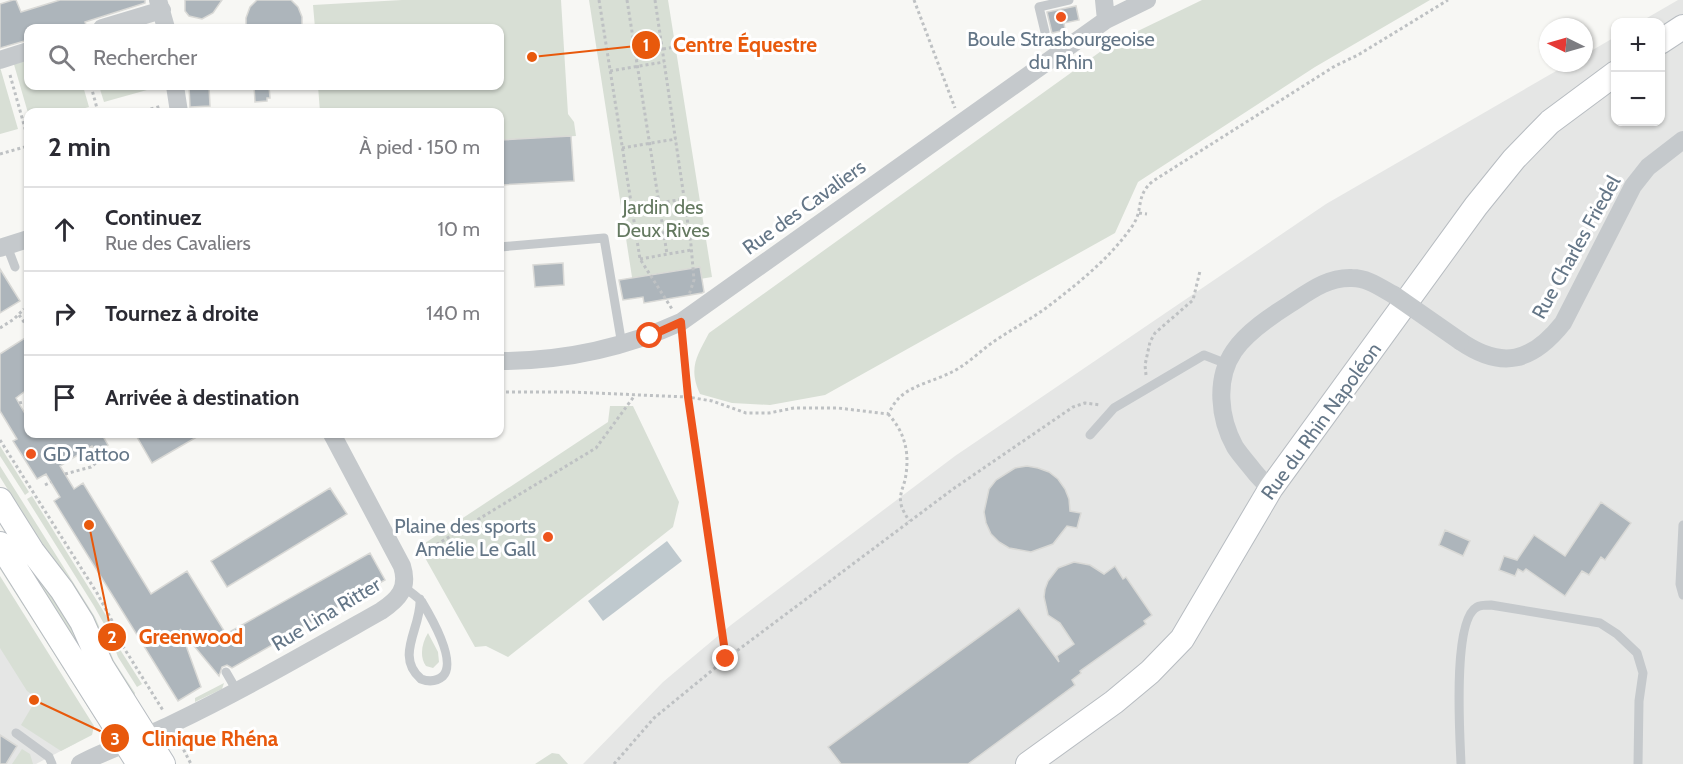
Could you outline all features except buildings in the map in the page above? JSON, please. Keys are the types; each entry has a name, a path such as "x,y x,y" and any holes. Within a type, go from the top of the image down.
{"main road":[{"path":"1665,39 1683,27"},
{"name":"Rue du Rhin Napoléon","path":"1028,764 1114,702 1150,672 1182,639 1271,488 1476,206 1514,159 1550,122 1611,77"},
{"path":"0,500 32,551 62,590 82,622 137,748"},
{"path":"0,544 137,748 163,764"}],"street":[{"path":"1104,0 1106,20"},
{"name":"Rue des Cavaliers","path":"504,361 561,357 622,345 681,322 1106,20 1147,0"},
{"path":"112,24 160,5 165,24"},
{"path":"2,59 24,52"},
{"path":"171,108 174,90"},
{"name":"Rue Charles Friedel","path":"1271,488 1263,483 1235,447 1225,422 1221,395 1227,364 1241,343 1274,314 1328,281 1341,278 1364,279 1394,295 1477,352 1504,358 1528,354 1553,336 1563,323 1633,186 1648,167 1683,141"},
{"path":"4,247 24,240"},
{"name":"Rue Lina Ritter","path":"80,764 99,753 137,748 172,724 237,691 395,601 404,587 405,576 402,566 334,438"}],"lane":[{"path":"1045,32 1039,7 1069,0"},
{"path":"504,247 604,238 622,345"},
{"path":"4,247 15,267"},
{"path":"1090,435 1114,408 1204,355 1227,364"},
{"path":"1683,525 1680,584 1683,595"},
{"path":"404,587 420,599 447,653 447,669 440,678 433,681 421,679 410,664 410,642 419,614 420,599"},
{"path":"1461,764 1459,684 1464,629 1477,607 1491,605 1600,623 1617,634 1637,653 1643,673 1639,711 1638,764"},
{"path":"226,672 237,691"},
{"path":"16,733 49,757 52,764"}],"path":[{"path":"599,0 640,258 681,322 688,397 726,659"},
{"path":"627,0 667,254"},
{"path":"655,0 677,139 694,280"},
{"path":"914,0 958,114"},
{"path":"888,414 899,398 953,372 996,340 1049,306 1083,278 1118,244 1134,223 1139,213 1140,199 1144,189 1153,181 1335,66 1358,55 1448,0"},
{"path":"663,49 675,47"},
{"path":"2,59 24,127"},
{"path":"610,71 665,62"},
{"path":"92,90 98,108"},
{"path":"622,148 677,139"},
{"path":"0,154 24,147"},
{"path":"632,207 685,199"},
{"path":"1139,213 1147,214"},
{"path":"640,258 692,250"},
{"path":"1146,389 1145,365 1150,342 1155,333 1192,300 1200,270"},
{"path":"0,328 24,309"},
{"path":"19,315 24,322"},
{"path":"504,392 549,391 688,397 712,401 746,413 769,413 794,408 838,408 888,414 899,426 906,445 907,467 900,495 901,504 910,521"},
{"path":"415,558 596,448 635,395"},
{"path":"19,403 24,402"},
{"path":"614,764 654,718 726,659 910,521 1073,407 1085,403 1114,408"},
{"path":"0,440 97,592 124,648 172,724 191,764"},
{"path":"102,449 106,456"},
{"path":"65,474 91,467 111,450"},
{"path":"45,484 51,482"}],"shaded area":[{"path":"1678,0 1683,0 1683,764 583,764 663,682 731,625 955,456 1326,204 1554,72 1593,72 1593,50 1611,39 1611,126 1665,126 1665,18 1647,18"},
{"path":"667,541 682,561 603,621 588,601"},
{"path":"0,592 76,743 36,764 0,764"}],"green space":[{"path":"402,0 561,0 568,114 574,122 576,136 504,140 504,108 320,108 318,90 504,90 504,24 315,24 313,5"},
{"name":"Jardin des Deux Rives","path":"589,0 668,0 712,277 634,290"},
{"path":"1202,0 1430,0 1315,67 1138,182 1115,233 825,395 770,405 732,403 700,394 694,369 709,333 1111,44"},
{"path":"24,57 24,90 84,90 89,107 27,108 13,61"},
{"path":"0,67 18,129 0,134"},
{"path":"100,90 147,90 104,102"},
{"name":"Plaine des sports Amélie Le Gall","path":"610,406 633,406 679,502 673,527 508,657 486,646 475,647 419,547 608,422"},
{"path":"0,446 29,492 25,495 0,456"},
{"path":"0,466 95,617 114,661 135,693 134,698 132,699 89,620 0,477"},
{"path":"32,496 107,617 121,651 142,684 137,687 118,657 108,631 94,606 27,499"},
{"path":"0,560 99,718 96,720 0,569"},
{"path":"35,574 56,597 90,664 30,578"},
{"path":"0,576 94,726 92,735 61,751 21,725 37,698 27,691 0,648"},
{"path":"428,633 438,652 439,662 433,668 426,666 422,654"},
{"path":"224,683 222,689 195,702 195,698"},
{"path":"22,749 30,754 33,764 12,764"},
{"path":"552,753 559,754 568,764 535,764"}],"place":[{"name":"Boule Strasbourgeoise du Rhin","path":"1061,17"},
{"name":"Centre Équestre","path":"532,57"},
{"name":"GD Tattoo","path":"31,454"},
{"name":"Greenwood","path":"89,525"},
{"name":"Plaine des sports Amélie Le Gall","path":"548,537"},
{"name":"Clinique Rhéna","path":"34,700"}],"route":[{"path":"650,336 681,322 688,397 726,659"}]}
